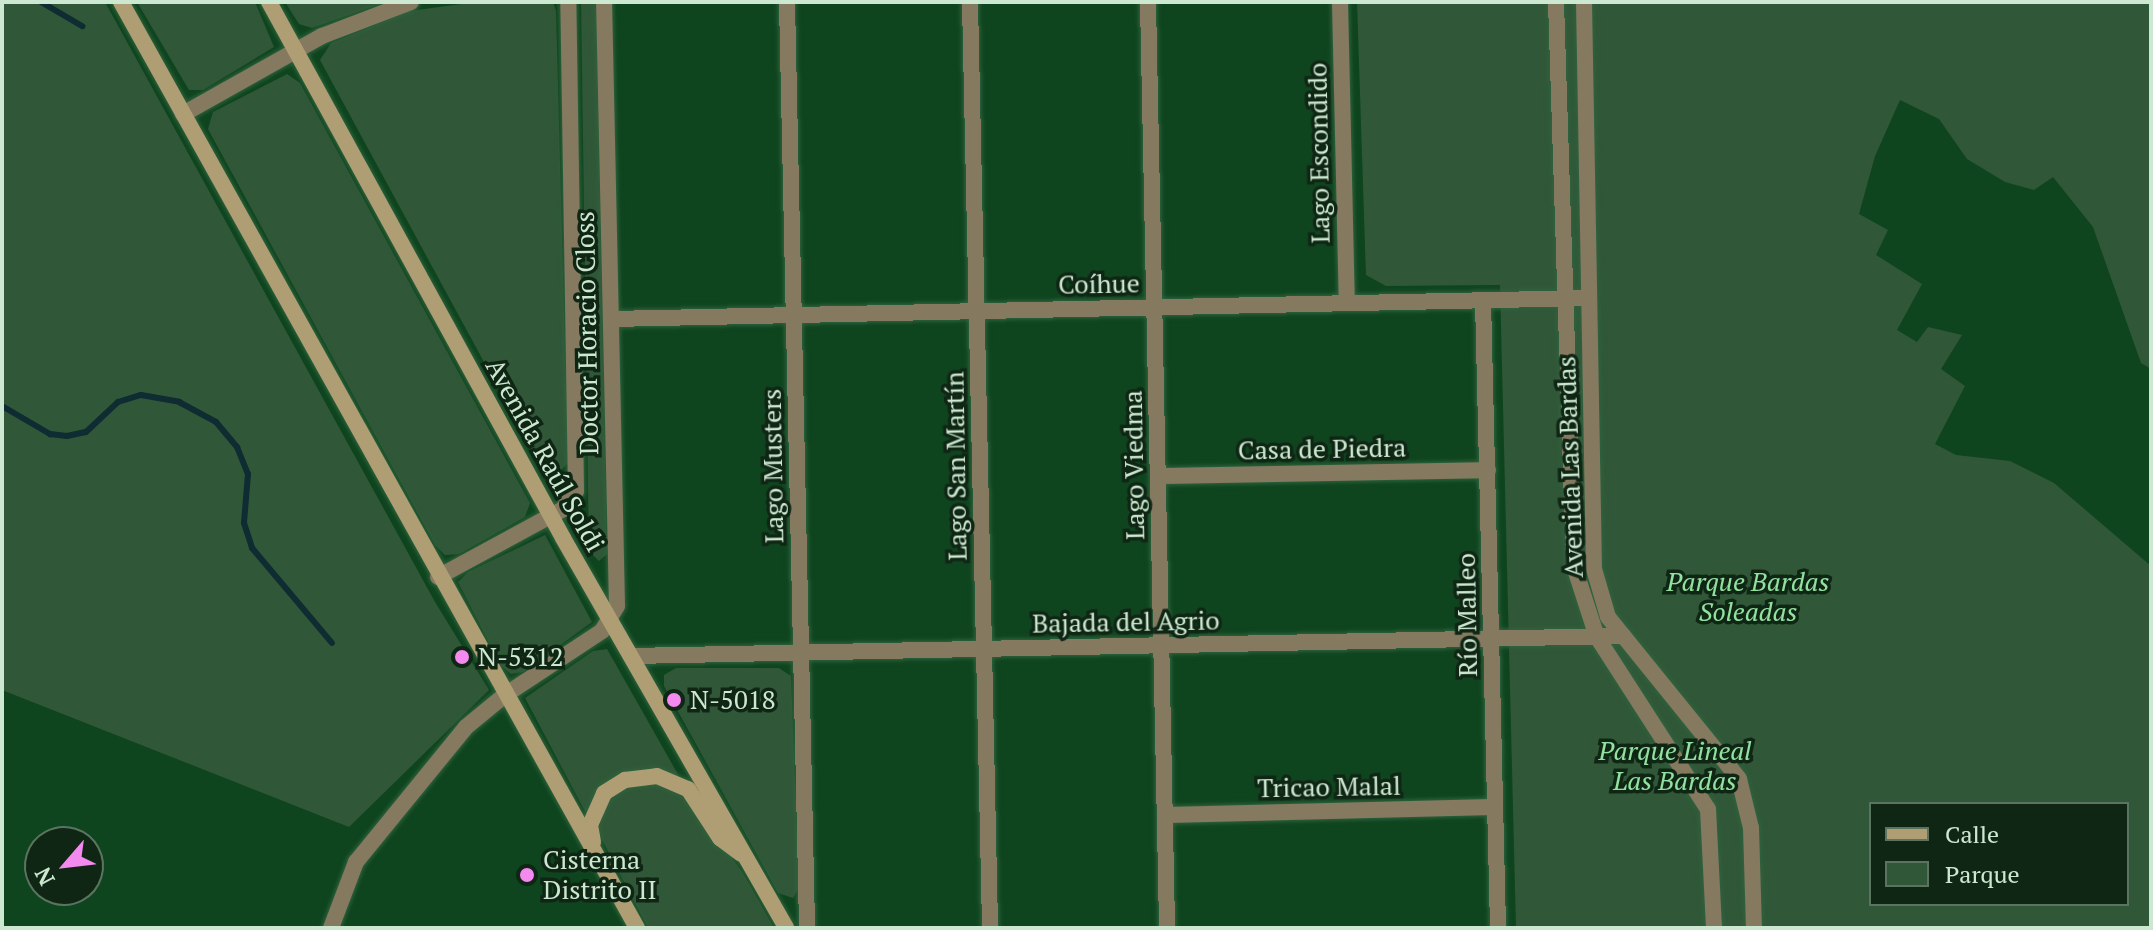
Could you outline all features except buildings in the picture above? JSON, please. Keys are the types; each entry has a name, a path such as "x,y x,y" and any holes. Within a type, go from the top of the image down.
{"main road":[{"path":"121,2 438,577 637,928"},
{"name":"Avenida Raúl Soldi","path":"269,2 550,515 786,928"},
{"path":"600,863 591,832 597,805 617,784 649,775 688,789 720,838 745,857"}],"street":[{"path":"183,114 296,51 411,2"},
{"name":"Doctor Horacio Closs","path":"438,577 568,504 577,483 568,2"},
{"name":"Doctor Horacio Closs","path":"604,2 617,606 612,622"},
{"name":"Lago Musters","path":"787,2 807,928"},
{"name":"Lago San Martín","path":"970,2 990,928"},
{"name":"Lago Viedma","path":"1148,2 1167,928"},
{"name":"Lago Escondido","path":"1340,2 1347,303"},
{"name":"Avenida Las Bardas","path":"1556,2 1573,552 1580,592 1597,637 1708,809 1714,928"},
{"name":"Avenida Las Bardas","path":"1584,2 1594,569 1608,617 1739,779 1751,828 1754,928"},
{"name":"Coíhue","path":"611,319 1588,298"},
{"name":"Río Malleo","path":"1483,300 1498,928"},
{"name":"Casa de Piedra","path":"1158,476 1488,470"},
{"path":"331,928 356,862 466,727 505,695 612,622"},
{"name":"Bajada del Agrio","path":"631,656 1623,636"},
{"name":"Tricao Malal","path":"1165,815 1495,807"}],"green space":[{"path":"2,2 105,2 435,602 489,690 349,827 2,690"},
{"path":"137,2 255,2 274,47 203,90 189,90"},
{"path":"285,2 386,2 312,28 299,24"},
{"path":"476,2 553,2 556,11 568,463 555,476 542,469 320,60 331,43 410,11"},
{"path":"581,2 593,2 596,7 607,554 599,561 589,551"},
{"name":"Parque Lineal Las Bardas","path":"1357,2 2151,2 2151,369 2141,363 2093,227 2053,177 2034,190 2005,182 1967,159 1939,119 1900,100 1875,156 1859,214 1888,230 1876,255 1922,284 1897,330 1917,342 1928,327 1962,335 1941,369 1965,386 1935,444 1956,455 2010,461 2054,483 2151,566 2151,928 1516,928 1500,285 1386,286 1366,275"},
{"path":"287,74 300,83 530,503 525,517 459,554 445,555 435,545 208,129 213,112"},
{"path":"545,535 592,622 523,672 511,674 501,666 458,582 468,572"},
{"path":"607,649 680,778 650,770 630,772 587,815 525,698 593,651"},
{"path":"676,668 779,668 791,676 799,888 793,898 778,893 664,686 664,675"},
{"path":"636,781 681,788 743,873 774,928 648,928 599,834 598,817 608,797"}],"waterway":[{"path":"41,2 82,26"},
{"path":"2,406 50,434 67,436 86,432 118,402 141,395 179,402 216,422 237,447 248,474 244,523 252,548 332,643"}],"place":[{"name":"N-5312","path":"462,657"},
{"name":"N-5018","path":"674,700"},
{"name":"Cisterna Distrito II","path":"527,875"}],"park label":[{"name":"Parque Bardas Soleadas","path":"1748,597"}]}
